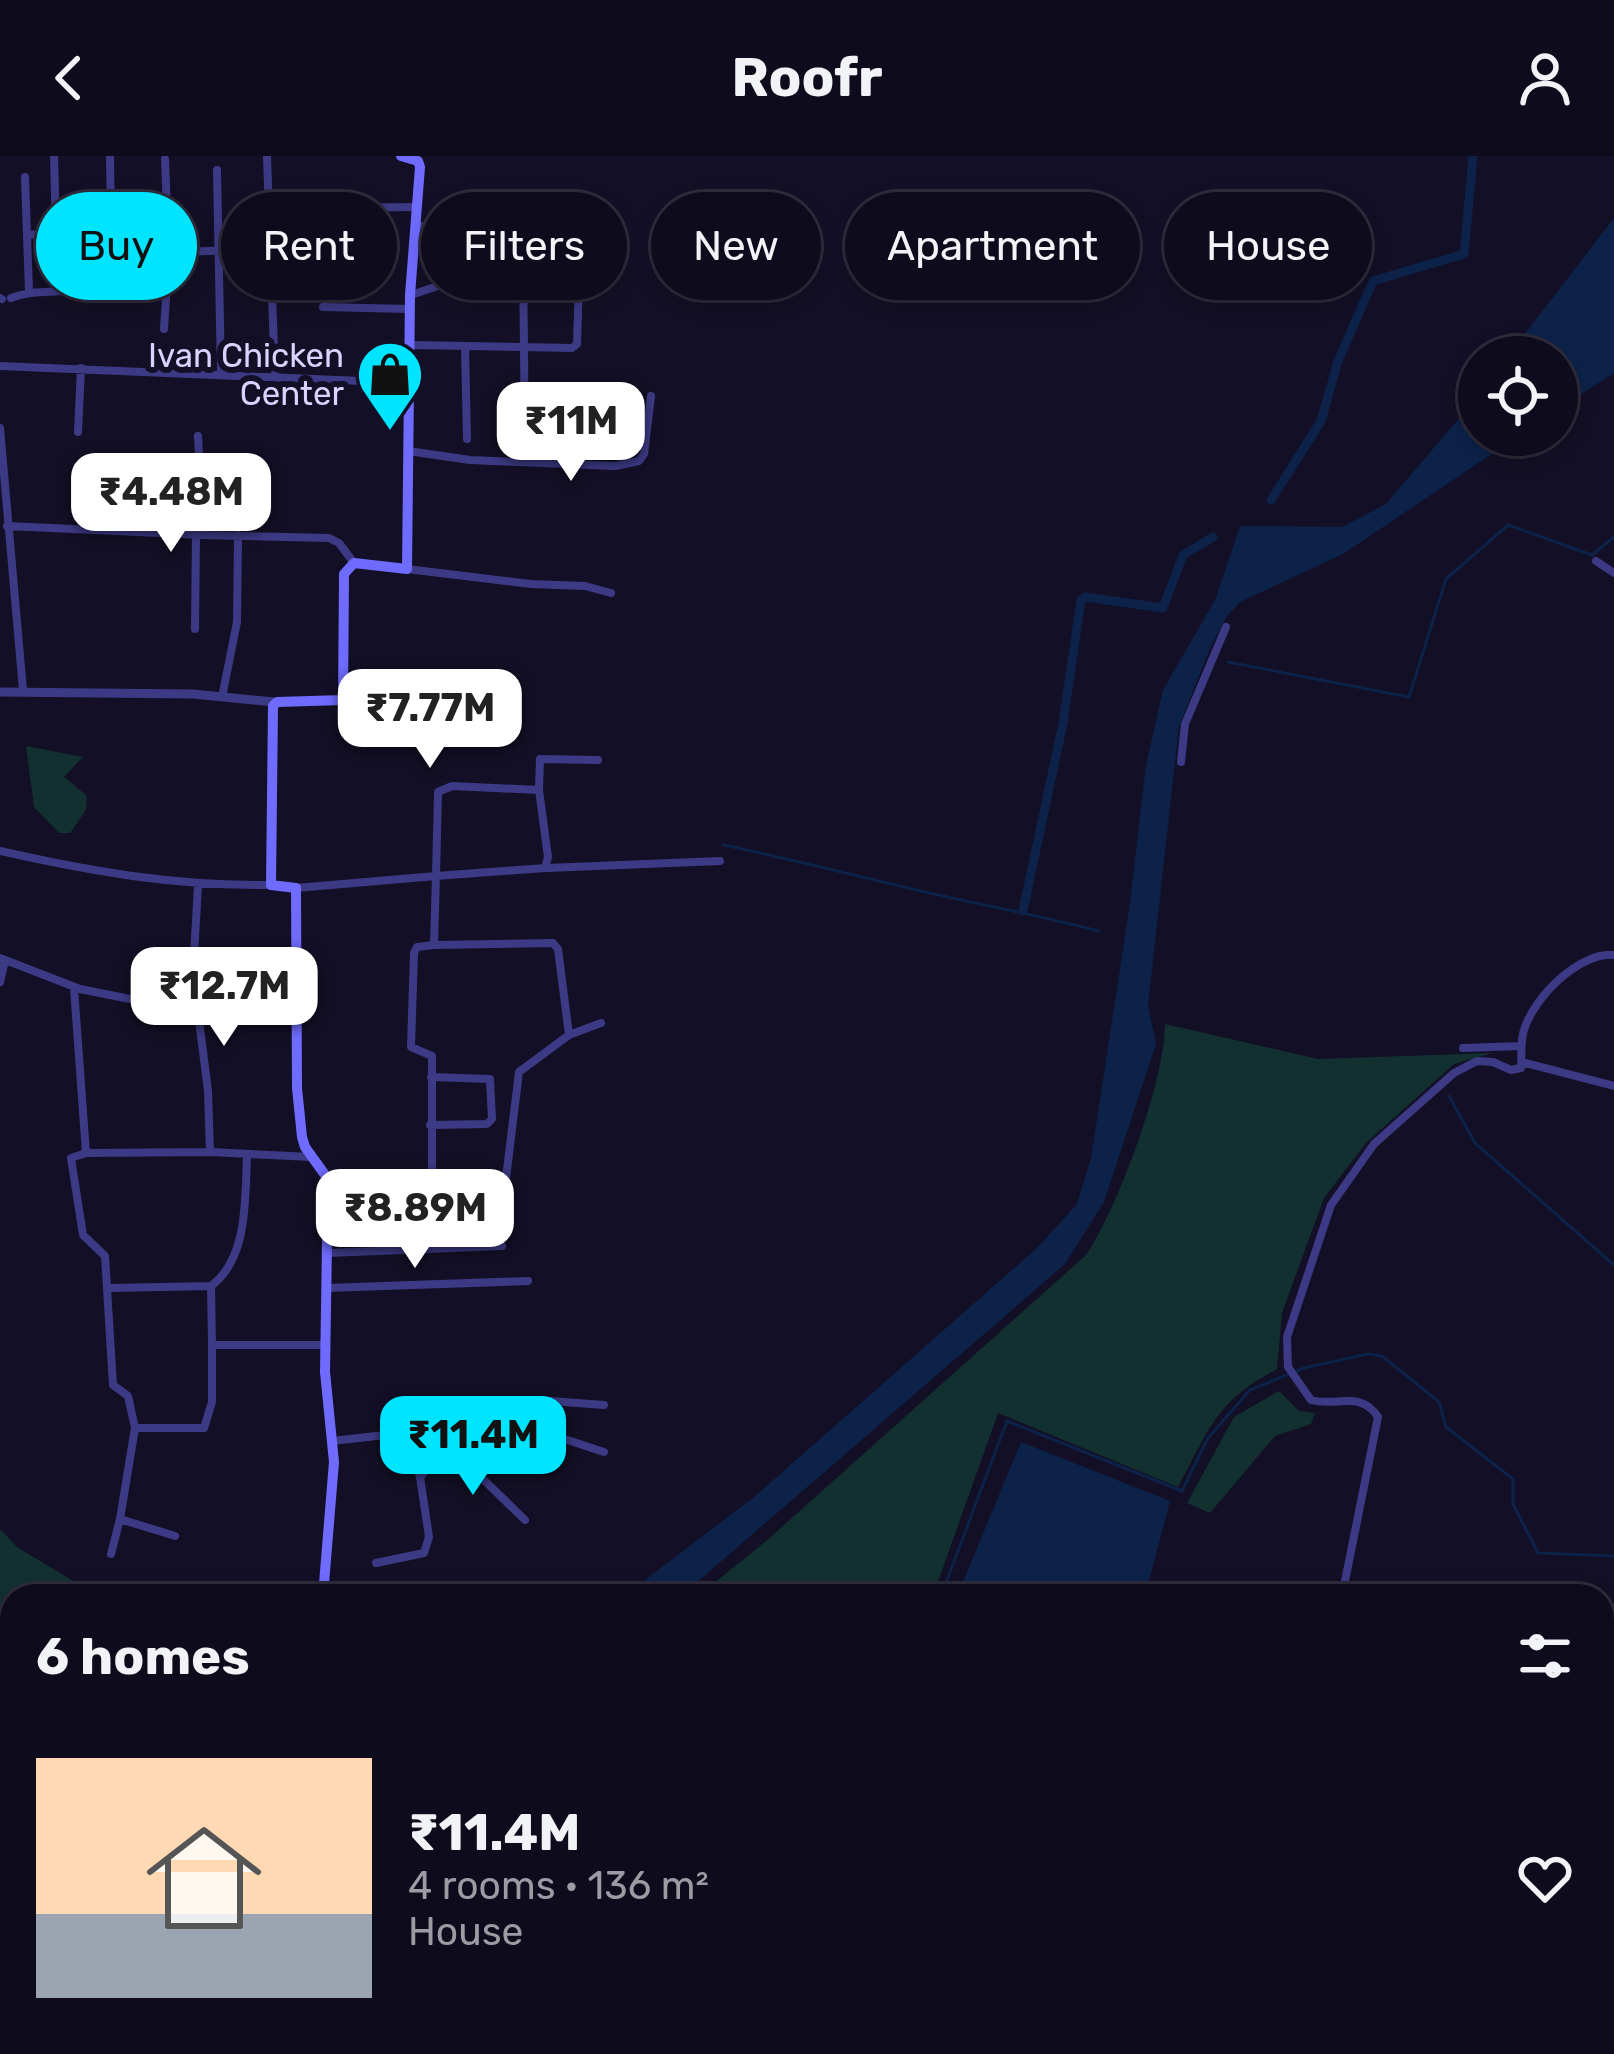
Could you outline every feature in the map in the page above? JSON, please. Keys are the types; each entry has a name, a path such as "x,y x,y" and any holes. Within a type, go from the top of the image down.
{"main road":[{"path":"324,1584 332,1441 326,1345 328,1179 302,1137 297,1088 296,888 271,885 274,702 343,700 344,574 354,563 407,569 410,295 420,166 401,156"}],"street":[{"path":"54,156 55,192"},
{"path":"110,156 110,192"},
{"path":"267,157 268,192"},
{"path":"165,159 166,192"},
{"path":"217,170 220,375"},
{"path":"25,177 29,291"},
{"path":"397,207 416,207"},
{"path":"416,226 421,226"},
{"path":"27,235 36,234"},
{"path":"197,252 219,251"},
{"path":"4,298 36,291"},
{"path":"410,295 421,291"},
{"path":"164,300 164,329"},
{"path":"271,300 275,377"},
{"path":"523,300 524,443"},
{"path":"411,345 575,347 578,300"},
{"path":"323,307 411,309"},
{"path":"465,346 467,439"},
{"path":"0,366 410,383"},
{"path":"78,432 82,368"},
{"path":"407,451 470,460 615,466 639,461 644,454 651,396"},
{"path":"0,428 23,690"},
{"path":"195,629 198,436"},
{"path":"7,526 329,538 354,563"},
{"path":"222,697 237,622 238,535"},
{"path":"1596,561 1614,573"},
{"path":"407,569 585,586 611,593"},
{"path":"1181,762 1185,724 1226,627"},
{"path":"0,692 274,702"},
{"path":"343,700 498,705 502,709 499,737"},
{"path":"545,868 548,857 539,790 542,758 598,760"},
{"path":"434,945 438,792 452,786 539,790"},
{"path":"0,851 107,875 198,885 271,885"},
{"path":"296,888 545,868 720,861"},
{"path":"198,885 193,973 208,1091 210,1152"},
{"path":"432,1180 431,1053 411,1047 415,949 554,943 569,1035"},
{"path":"1519,1067 1523,1032 1539,1001 1594,955 1614,955"},
{"path":"0,982 3,959 74,988 150,1003 296,999"},
{"path":"74,988 86,1153"},
{"path":"328,1179 506,1178 519,1072 569,1035 602,1023"},
{"path":"1463,1048 1521,1046"},
{"path":"1344,1584 1378,1417 1375,1409 1361,1401 1316,1402 1288,1367 1287,1337 1331,1205 1374,1144 1466,1065 1487,1061 1614,1086"},
{"path":"430,1126 487,1124 492,1119 490,1079 431,1077"},
{"path":"111,1554 135,1428 128,1396 113,1385 105,1256 86,1239 81,1226 71,1158 86,1153 310,1156"},
{"path":"135,1428 204,1428 212,1402 211,1286 230,1266 239,1239 247,1157"},
{"path":"327,1253 502,1246"},
{"path":"326,1288 528,1281"},
{"path":"110,1288 211,1286"},
{"path":"212,1346 326,1345"},
{"path":"420,1477 486,1404 537,1400 604,1406"},
{"path":"537,1400 535,1429 604,1452"},
{"path":"332,1441 403,1433 420,1477 428,1546 417,1557 376,1563"},
{"path":"450,1447 525,1520"},
{"path":"120,1519 176,1536"}],"green space":[{"path":"26,746 83,757 64,777 87,796 86,810 70,833 59,833 34,807"},
{"path":"1165,1024 1318,1059 1492,1053 1454,1064 1366,1143 1324,1198 1282,1313 1277,1369 1240,1393 1216,1418 1178,1487 998,1413 937,1584 713,1584 1086,1255 1138,1143"},
{"path":"1279,1391 1299,1411 1315,1413 1311,1424 1275,1436 1210,1513 1187,1503 1234,1417"},
{"path":"0,1529 17,1547 78,1584 0,1584"}],"water":[{"path":"1614,218 1614,373 1578,396 1578,336 1523,336"},
{"path":"1458,420 1458,456 1489,456 1343,554 1240,602 1211,646 1179,726 1148,1005 1156,1044 1104,1202 1065,1264 695,1584 640,1584 754,1497 1037,1248 1077,1204 1091,1158 1146,765 1163,690 1215,600 1240,526 1342,527 1386,504"},
{"path":"1021,1442 1170,1501 1148,1584 962,1584"}],"waterway":[{"path":"1271,500 1321,421 1338,361 1373,281 1464,254 1473,156"},
{"path":"1228,662 1409,697 1446,579 1508,525 1592,555 1614,537"},
{"path":"1023,911 1063,723 1081,600 1163,608 1183,555 1213,537"},
{"path":"723,845 1099,931"},
{"path":"1449,1096 1475,1143 1614,1265"},
{"path":"946,1584 1007,1421 1182,1491 1208,1438 1250,1390 1304,1368 1368,1354 1382,1356 1439,1402 1446,1427 1513,1479 1513,1504 1538,1553 1614,1556"}],"place":[{"name":"Ivan Chicken Center","path":"390,433"}]}
